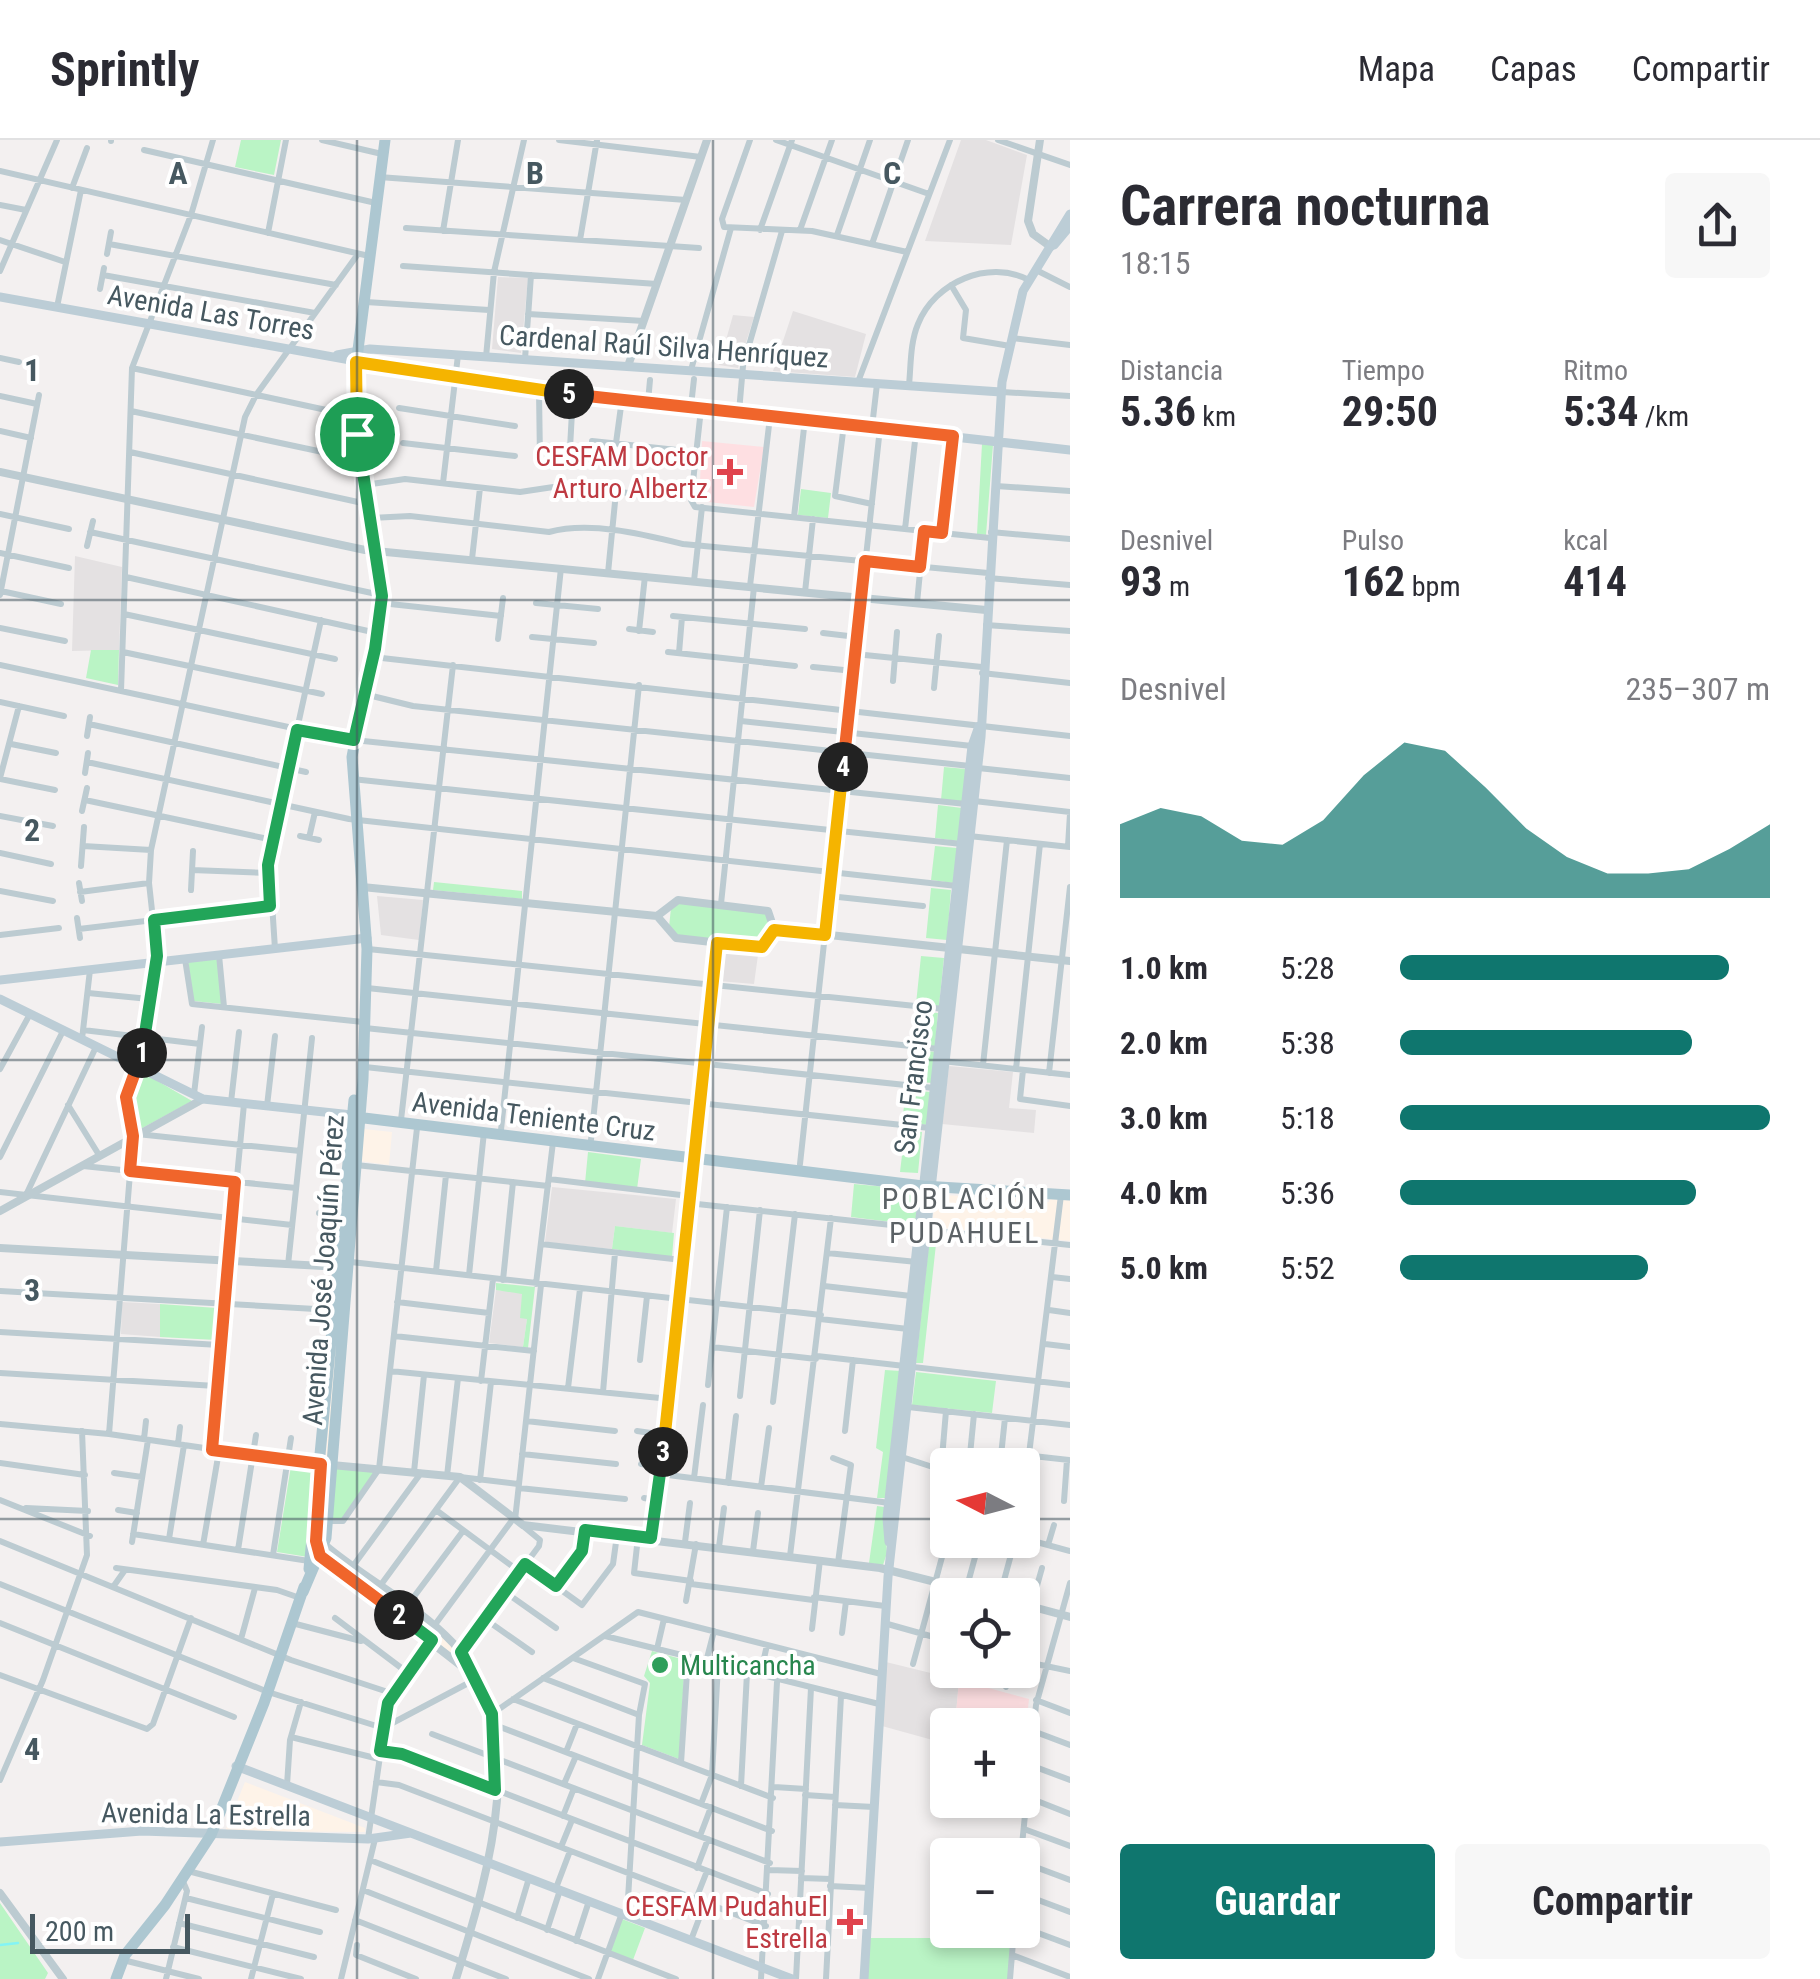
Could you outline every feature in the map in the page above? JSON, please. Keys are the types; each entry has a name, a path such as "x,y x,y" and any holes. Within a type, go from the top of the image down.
{"main road":[{"name":"Avenida José Joaquín Pérez","path":"347,1266 343,1215 358,1116 367,944 352,779 354,740 382,599 356,416 356,356 364,302 364,255 385,140"},
{"name":"San Francisco","path":"928,1183 930,1128 942,1061 939,1049 954,948 957,886 979,726 1000,392 1029,280 1070,214"},
{"name":"San Francisco","path":"1051,247 1070,226"},
{"name":"Avenida Las Torres","path":"0,297 324,356 356,356 455,379 1070,450"},
{"name":"Cardenal Raúl Silva Henríquez","path":"356,356 486,356 628,366 693,375 742,374 1000,392"},
{"name":"San Francisco","path":"974,767 972,746 979,726"},
{"name":"San Francisco","path":"864,1979 893,1504 965,839"},
{"path":"0,980 275,949 367,944"},
{"name":"Avenida Teniente Cruz","path":"0,999 63,1030 82,1035 96,1047 199,1097 928,1183 1067,1192"},
{"name":"Avenida Teniente Cruz","path":"400,1122 417,1128 501,1130 693,1156 800,1164 928,1183"},
{"name":"Avenida José Joaquín Pérez","path":"318,1554 347,1266 352,1164"},
{"name":"San Francisco","path":"893,1504 908,1407 912,1296 920,1262"},
{"path":"116,1979 122,1960 211,1835 318,1554"},
{"name":"Avenida La Estrella","path":"236,1766 691,1940 762,1973 794,1979"},
{"name":"Avenida La Estrella","path":"0,1842 142,1831 372,1839 412,1833"}],"street":[{"path":"0,271 56,140"},
{"path":"121,692 132,368 191,215 212,140"},
{"path":"268,233 286,140"},
{"path":"322,140 382,154"},
{"path":"443,230 458,140"},
{"path":"486,356 494,272 524,140"},
{"path":"559,140 701,157"},
{"path":"628,366 707,140"},
{"path":"750,140 723,226 837,235 907,252"},
{"path":"776,140 791,142 929,194"},
{"path":"800,230 832,140"},
{"path":"837,235 870,140"},
{"path":"872,244 908,140"},
{"path":"858,382 950,140"},
{"path":"998,140 1070,165"},
{"path":"1040,140 1028,221 1033,234 1051,247"},
{"path":"580,240 597,142"},
{"path":"760,230 791,142"},
{"path":"57,307 86,148"},
{"path":"144,150 376,203"},
{"path":"0,171 364,255"},
{"path":"380,178 686,200"},
{"path":"0,206 26,210"},
{"path":"406,228 699,248"},
{"path":"731,228 693,375 696,452 692,505 942,533 1070,539"},
{"path":"739,412 742,374 782,231"},
{"path":"107,254 111,232"},
{"path":"0,240 65,262"},
{"path":"109,244 336,285"},
{"path":"109,1434 120,1254 135,1135 126,1097 138,1067 154,962 152,850 222,520 241,434 256,395 336,285 364,255"},
{"path":"403,266 657,284"},
{"path":"1036,270 1070,287"},
{"path":"100,289 104,271 164,286 316,313"},
{"path":"909,386 918,324 930,303 950,286 988,273 1029,280"},
{"path":"525,359 530,275"},
{"path":"950,286 966,310 963,338 1070,345"},
{"path":"364,302 490,310"},
{"path":"528,314 644,321"},
{"path":"443,483 458,355"},
{"path":"0,358 19,362"},
{"path":"132,368 356,416"},
{"path":"648,402 650,380"},
{"path":"800,1164 872,504 877,383"},
{"path":"539,391 540,460"},
{"path":"1000,392 1070,396"},
{"path":"39,394 16,518 4,554 0,592 60,604"},
{"path":"569,448 573,394"},
{"path":"0,396 37,404"},
{"path":"616,444 622,399"},
{"path":"399,408 515,426"},
{"path":"131,410 361,461"},
{"path":"721,904 770,415"},
{"path":"794,517 806,419"},
{"path":"844,424 835,493 842,500 872,504"},
{"path":"0,431 30,438"},
{"path":"905,529 916,432"},
{"path":"942,533 953,436"},
{"path":"592,441 696,452"},
{"path":"403,442 515,456"},
{"path":"130,452 370,511 551,532 562,527 612,532 698,545 1070,584"},
{"path":"0,472 377,551 986,610"},
{"path":"365,485 400,478 523,492 560,486 668,497"},
{"path":"993,486 1070,491"},
{"path":"472,558 480,488"},
{"path":"608,572 616,492"},
{"path":"694,581 702,507"},
{"path":"0,514 69,529"},
{"path":"806,592 813,519"},
{"path":"88,546 92,521"},
{"path":"916,603 924,531"},
{"path":"90,532 382,599 501,616"},
{"path":"4,554 69,568"},
{"path":"501,1130 561,568"},
{"path":"639,631 644,576"},
{"path":"126,577 378,633"},
{"path":"498,639 503,598"},
{"path":"536,603 598,609"},
{"path":"124,614 335,659"},
{"path":"678,653 678,617 804,629"},
{"path":"275,949 268,873 321,620"},
{"path":"985,625 1070,631"},
{"path":"0,628 65,641"},
{"path":"629,630 653,632"},
{"path":"892,681 896,632"},
{"path":"823,634 857,637"},
{"path":"934,688 940,636"},
{"path":"532,637 594,643"},
{"path":"123,652 322,694"},
{"path":"668,652 795,666"},
{"path":"856,654 1070,683"},
{"path":"373,657 744,696 1070,736"},
{"path":"0,665 354,740 1070,813 1069,846 836,832 352,779"},
{"path":"400,1122 414,1033 453,665"},
{"path":"814,667 854,670"},
{"path":"590,1140 640,685"},
{"path":"364,694 448,710 1070,778"},
{"path":"0,702 64,716"},
{"path":"19,706 0,777 54,790"},
{"path":"87,736 90,721 306,772"},
{"path":"741,721 972,746"},
{"path":"11,744 56,753"},
{"path":"85,773 88,758 166,780 355,820 957,886"},
{"path":"82,810 87,788"},
{"path":"85,800 273,840"},
{"path":"315,812 305,837 319,840"},
{"path":"0,816 53,826"},
{"path":"82,866 84,827"},
{"path":"982,1065 1007,840"},
{"path":"1040,844 1019,1069 1020,1099 1070,1106"},
{"path":"83,846 152,850"},
{"path":"191,890 193,851"},
{"path":"0,853 52,864"},
{"path":"192,870 268,873"},
{"path":"80,892 150,883"},
{"path":"362,886 657,916 681,900 721,904 766,910 774,930"},
{"path":"1049,1073 1066,961 1070,887"},
{"path":"0,891 52,901"},
{"path":"829,896 923,906"},
{"path":"79,928 270,906"},
{"path":"666,926 668,908"},
{"path":"657,916 676,938 717,943 762,947 774,930"},
{"path":"77,918 80,938"},
{"path":"0,935 59,928"},
{"path":"774,930 1066,961"},
{"path":"651,1538 670,1399 717,943"},
{"path":"367,944 422,955 944,1010"},
{"path":"220,955 224,1007"},
{"path":"185,959 192,1004 414,1033 935,1088"},
{"path":"90,970 82,1035 200,1044"},
{"path":"366,988 939,1049"},
{"path":"88,993 149,999"},
{"path":"0,1070 30,1014"},
{"path":"0,1211 199,1097 202,1027"},
{"path":"0,1157 63,1030"},
{"path":"232,1102 239,1032"},
{"path":"268,1106 275,1036"},
{"path":"288,1265 312,1038"},
{"path":"0,1046 9,1051"},
{"path":"26,1195 96,1047"},
{"path":"942,1061 1070,1075"},
{"path":"361,1066 930,1128"},
{"path":"68,1104 99,1155"},
{"path":"203,1544 215,1450 226,1261 244,1104"},
{"path":"322,1518 343,1520 379,1469 417,1128"},
{"path":"469,1275 484,1132"},
{"path":"135,1135 300,1151"},
{"path":"434,1626 490,1550 517,1521 554,1140"},
{"path":"352,1164 1070,1244"},
{"path":"80,1166 296,1188"},
{"path":"436,1272 446,1175"},
{"path":"503,1280 513,1182"},
{"path":"0,1192 292,1225"},
{"path":"1033,1448 1056,1243 1067,1192"},
{"path":"708,1384 727,1207"},
{"path":"740,1396 760,1210"},
{"path":"319,1213 343,1215"},
{"path":"774,1402 795,1214"},
{"path":"790,1556 830,1218"},
{"path":"541,1244 682,1260"},
{"path":"0,1248 401,1268 909,1329"},
{"path":"603,1392 615,1252"},
{"path":"827,1252 920,1262"},
{"path":"1052,1276 1070,1278"},
{"path":"481,1380 493,1279"},
{"path":"824,1286 912,1296"},
{"path":"568,1388 580,1289"},
{"path":"0,1291 341,1310"},
{"path":"640,1360 647,1296"},
{"path":"398,1302 489,1312"},
{"path":"1048,1310 1070,1312"},
{"path":"0,1332 220,1345"},
{"path":"394,1336 534,1350"},
{"path":"1045,1344 1070,1346"},
{"path":"712,1347 1070,1386"},
{"path":"845,1431 853,1360"},
{"path":"390,1371 670,1399"},
{"path":"0,1374 216,1386"},
{"path":"353,1566 417,1473 424,1374"},
{"path":"447,1476 458,1378"},
{"path":"480,1480 491,1382"},
{"path":"694,1478 703,1404"},
{"path":"908,1407 1070,1425"},
{"path":"945,1448 946,1411"},
{"path":"971,1448 974,1414"},
{"path":"728,1482 736,1416"},
{"path":"1002,1448 1005,1418"},
{"path":"146,1421 132,1538 169,1539 273,1556 318,1554 353,1566 434,1626 476,1679 492,1714 497,1758 491,1863 456,1979"},
{"path":"526,1421 615,1431"},
{"path":"0,1424 109,1434 287,1461 625,1499"},
{"path":"169,1539 180,1427"},
{"path":"762,1487 769,1428"},
{"path":"0,1780 55,1645 90,1536 82,1431"},
{"path":"637,1431 665,1434"},
{"path":"238,1550 256,1435"},
{"path":"273,1556 291,1438"},
{"path":"522,1454 616,1464"},
{"path":"902,1457 930,1466"},
{"path":"1040,1457 1069,1460 1064,1501"},
{"path":"833,1458 851,1463 838,1563"},
{"path":"0,1463 85,1475"},
{"path":"641,1464 694,1478 893,1504"},
{"path":"114,1473 142,1477"},
{"path":"380,1586 460,1478"},
{"path":"458,1656 540,1542 460,1478"},
{"path":"644,1498 656,1500"},
{"path":"0,1500 90,1536"},
{"path":"685,1542 690,1503"},
{"path":"20,1508 88,1511"},
{"path":"718,1547 724,1508"},
{"path":"118,1510 136,1513"},
{"path":"436,1510 520,1572"},
{"path":"753,1552 758,1514"},
{"path":"517,1521 820,1560 930,1580"},
{"path":"1048,1545 1054,1524"},
{"path":"556,1586 582,1551 585,1530"},
{"path":"407,1606 464,1531"},
{"path":"525,1564 582,1605 614,1562 618,1534"},
{"path":"638,1536 634,1573 886,1606"},
{"path":"0,1541 241,1639 394,1694"},
{"path":"1040,1543 1070,1551"},
{"path":"686,1601 696,1544"},
{"path":"318,1554 458,1656"},
{"path":"812,1630 820,1560"},
{"path":"1038,1578 1042,1568"},
{"path":"113,1587 121,1569 302,1595"},
{"path":"1035,1708 1065,1616 1070,1583"},
{"path":"0,1584 268,1692 382,1728 476,1679"},
{"path":"241,1639 255,1588"},
{"path":"505,1592 556,1628"},
{"path":"842,1633 846,1601"},
{"path":"913,1664 930,1601"},
{"path":"1040,1609 1065,1616"},
{"path":"492,1714 636,1612 881,1674"},
{"path":"0,1675 147,1730 153,1724 190,1618"},
{"path":"335,1618 408,1673"},
{"path":"657,1650 664,1618"},
{"path":"485,1619 532,1652"},
{"path":"0,1623 234,1717"},
{"path":"292,1623 367,1642"},
{"path":"884,1624 930,1636"},
{"path":"706,1662 714,1631"},
{"path":"604,1636 777,1682 879,1704"},
{"path":"341,1979 370,1860 382,1728 394,1694 432,1640"},
{"path":"760,1676 767,1645"},
{"path":"681,1764 688,1657"},
{"path":"573,1658 645,1684 639,1714 624,1914 598,1979"},
{"path":"701,1804 712,1775 718,1665"},
{"path":"1040,1665 1070,1672"},
{"path":"740,1786 748,1672"},
{"path":"544,1678 639,1714"},
{"path":"762,1973 777,1682"},
{"path":"794,1979 811,1688"},
{"path":"826,1979 841,1695"},
{"path":"513,1699 773,1798"},
{"path":"1036,1700 1070,1713"},
{"path":"287,1786 291,1737 301,1702"},
{"path":"494,1724 772,1830"},
{"path":"566,1752 577,1724"},
{"path":"432,1734 704,1838 769,1867 869,1888"},
{"path":"1040,1734 1070,1746"},
{"path":"291,1737 379,1755 402,1754 768,1894"},
{"path":"564,1784 576,1756"},
{"path":"1040,1769 1070,1780"},
{"path":"376,1782 399,1785 766,1926"},
{"path":"774,1787 874,1808"},
{"path":"562,1816 574,1788"},
{"path":"1040,1802 1070,1814"},
{"path":"698,1868 711,1807"},
{"path":"1023,1838 1025,1818"},
{"path":"561,1847 572,1820"},
{"path":"1024,1829 1070,1846"},
{"path":"547,1930 570,1851"},
{"path":"370,1860 676,1979"},
{"path":"1040,1866 1070,1880"},
{"path":"696,1899 706,1871"},
{"path":"166,1975 186,1898 185,1875 336,1910"},
{"path":"517,1918 529,1878"},
{"path":"362,1890 589,1979"},
{"path":"0,1893 63,1979"},
{"path":"251,1979 273,1894"},
{"path":"186,1898 320,1932"},
{"path":"576,1941 589,1901"},
{"path":"1040,1901 1070,1912"},
{"path":"691,1940 705,1903"},
{"path":"355,1920 506,1979"},
{"path":"179,1923 314,1957"},
{"path":"1040,1934 1070,1945"},
{"path":"357,1945 356,1956 416,1979"},
{"path":"174,1947 301,1979"},
{"path":"1010,1979 1013,1948"},
{"path":"1012,1955 1070,1977"},
{"path":"122,1960 166,1975 199,1979"}],"shaded area":[{"path":"961,140 986,140 1027,155 1011,245 925,241"},
{"path":"498,277 528,278 521,353 492,349"},
{"path":"793,311 866,334 855,377 773,371"},
{"path":"733,315 754,317 738,368 719,365"},
{"name":"CESFAM Doctor Arturo Albertz","path":"702,441 764,447 754,507 699,501"},
{"path":"75,556 122,567 119,650 72,651"},
{"path":"377,896 423,900 419,940 381,935"},
{"path":"721,951 758,955 754,984 718,981"},
{"path":"949,1066 1013,1072 1009,1108 1036,1110 1034,1133 942,1124"},
{"path":"364,1129 392,1132 389,1165 360,1161"},
{"path":"552,1187 676,1199 672,1233 615,1226 612,1249 545,1242"},
{"path":"936,1189 945,1190 946,1195 1049,1202 1050,1197 1070,1198 1070,1241 932,1227"},
{"path":"344,1251 330,1546 456,1643 478,1673 321,1555 318,1542"},
{"path":"496,1290 522,1293 527,1319 523,1347 489,1343"},
{"path":"122,1302 160,1304 160,1337 121,1334"},
{"path":"886,1662 930,1673 930,1688 958,1688 957,1708 930,1708 930,1739 882,1726"},
{"path":"958,1688 988,1688 1029,1699 1028,1708 957,1708"},
{"path":"245,1782 365,1828 365,1832 225,1831"}],"green space":[{"path":"241,140 281,140 274,175 235,167"},
{"path":"982,444 993,445 986,535 977,534"},
{"path":"801,489 831,493 828,518 798,515"},
{"path":"91,650 119,650 118,685 86,678"},
{"path":"944,767 966,769 962,802 941,800"},
{"path":"938,805 962,808 958,841 935,838"},
{"path":"935,846 957,848 953,883 931,880"},
{"path":"434,882 522,891 522,899 433,890"},
{"path":"931,888 951,890 947,940 926,938"},
{"path":"679,903 762,912 768,916 771,932 759,945 677,936 669,927 671,908"},
{"path":"921,956 944,958 939,1006 916,1004"},
{"path":"218,958 222,1004 193,1001 188,961"},
{"path":"916,1011 938,1013 935,1046 912,1044"},
{"path":"911,1049 936,1052 932,1083 907,1081"},
{"path":"142,1072 192,1101 137,1131 128,1096 136,1073"},
{"path":"906,1090 931,1092 927,1125 902,1122"},
{"path":"905,1130 922,1132 918,1173 900,1172"},
{"path":"588,1152 641,1159 637,1189 585,1183"},
{"path":"854,1184 919,1190 915,1225 851,1217"},
{"path":"615,1226 674,1233 672,1257 612,1249"},
{"path":"930,1234 937,1235 923,1363 916,1363"},
{"path":"496,1283 535,1287 528,1348 523,1347 527,1319 520,1318 522,1294 496,1290"},
{"path":"160,1304 217,1308 216,1340 160,1337"},
{"path":"885,1370 901,1371 886,1498 877,1498 883,1452 876,1448"},
{"path":"916,1372 996,1381 992,1413 912,1405"},
{"path":"291,1466 313,1470 308,1557 277,1552"},
{"path":"336,1468 375,1471 341,1520 332,1519"},
{"path":"877,1506 884,1507 887,1553 883,1565 869,1563"},
{"path":"652,1651 685,1660 679,1759 642,1745 650,1683 644,1676"},
{"path":"0,1903 48,1973 45,1979 0,1979"},
{"path":"622,1919 645,1928 633,1960 610,1951"},
{"path":"869,1938 930,1938 930,1948 1011,1948 1008,1979 867,1979"}],"waterway":[{"path":"0,1945 18,1943"}],"place":[{"name":"CESFAM Doctor Arturo Albertz","path":"730,472"},
{"name":"Multicancha","path":"660,1665"},
{"name":"CESFAM PudahuEl Estrella","path":"850,1922"}],"district":[{"name":"POBLACIÓN PUDAHUEL","path":"965,1216"}],"route":[{"path":"356,362 520,388 953,436 942,533 924,531 920,567 865,561 825,935 774,930 768,944 759,948 717,943 678,1290 681,1307 651,1538 585,1530 582,1551 556,1586 525,1564 461,1652 492,1714 497,1750 495,1790 402,1754 380,1751 388,1703 432,1640 320,1556 316,1541 321,1464 212,1450 235,1182 130,1171 133,1136 126,1116 126,1097 132,1074 142,1059 152,969 157,956 154,920 270,906 268,865 297,730 354,740 375,649 382,596 357,434 356,362"}]}
